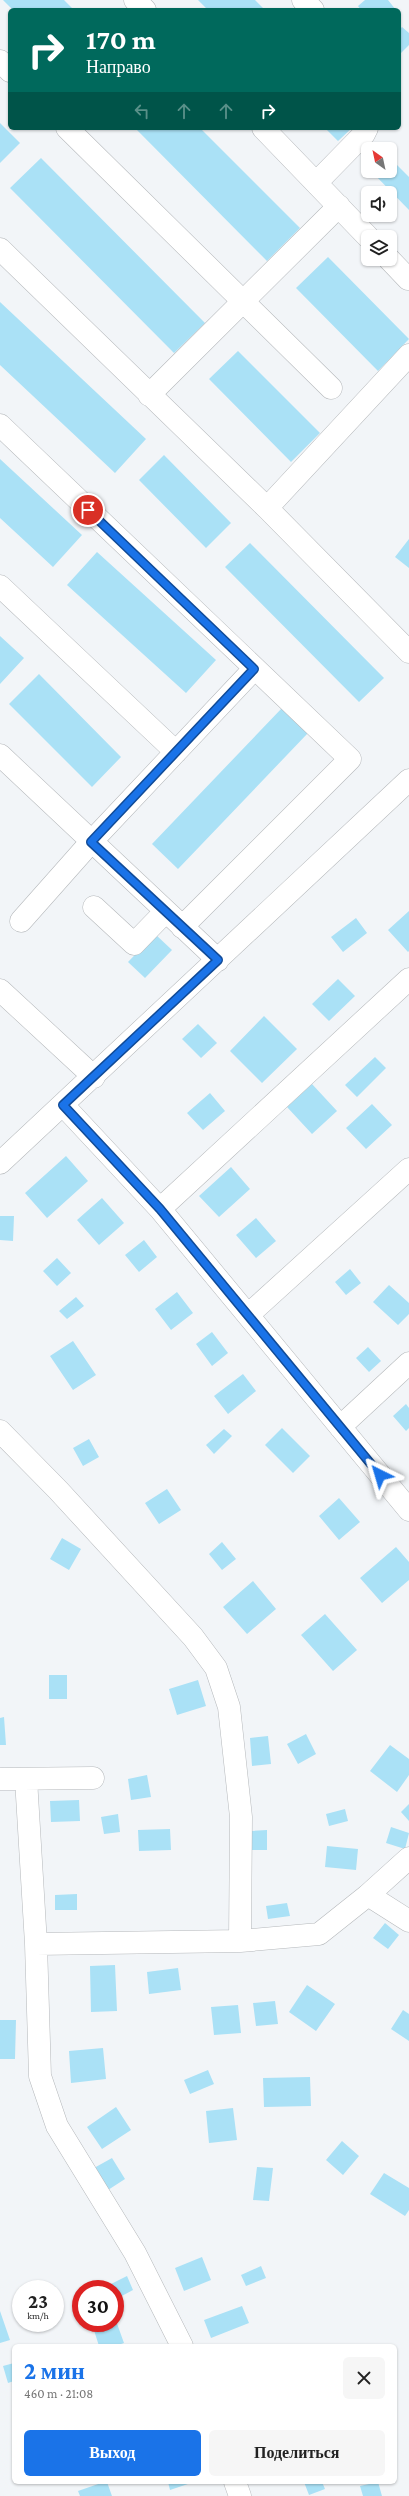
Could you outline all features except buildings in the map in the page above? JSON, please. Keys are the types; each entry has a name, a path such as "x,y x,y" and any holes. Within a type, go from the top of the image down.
{"street":[{"path":"135,0 143,8"},
{"path":"304,0 311,8"},
{"path":"0,61 8,69"},
{"path":"70,130 331,388"},
{"path":"265,130 317,182 361,230"},
{"path":"317,182 364,134 366,130"},
{"path":"149,395 339,206"},
{"path":"0,249 267,508 409,652"},
{"path":"396,266 408,279"},
{"path":"267,508 409,355"},
{"path":"0,425 350,759 182,927"},
{"path":"0,586 176,752"},
{"path":"21,921 91,842 254,669"},
{"path":"0,755 165,912 218,960"},
{"path":"0,1163 94,1077 409,780"},
{"path":"94,907 134,944 165,912"},
{"path":"160,1209 409,979"},
{"path":"0,990 94,1077"},
{"path":"63,1105 160,1209 409,1510"},
{"path":"248,1315 409,1170"},
{"path":"340,1427 409,1362"},
{"path":"0,1431 58,1490 193,1637 216,1668 229,1707 241,1817 240,1941"},
{"path":"0,1779 93,1778"},
{"path":"26,1779 36,1944 40,2076 57,2126 134,2253 181,2344"},
{"path":"36,1944 240,1941 319,1934 368,1895 409,1858"},
{"path":"368,1895 409,1921"},
{"path":"236,2484 240,2496"}],"route":[{"path":"88,510 254,669 91,842 218,960 63,1105 160,1209 380,1475"}]}
